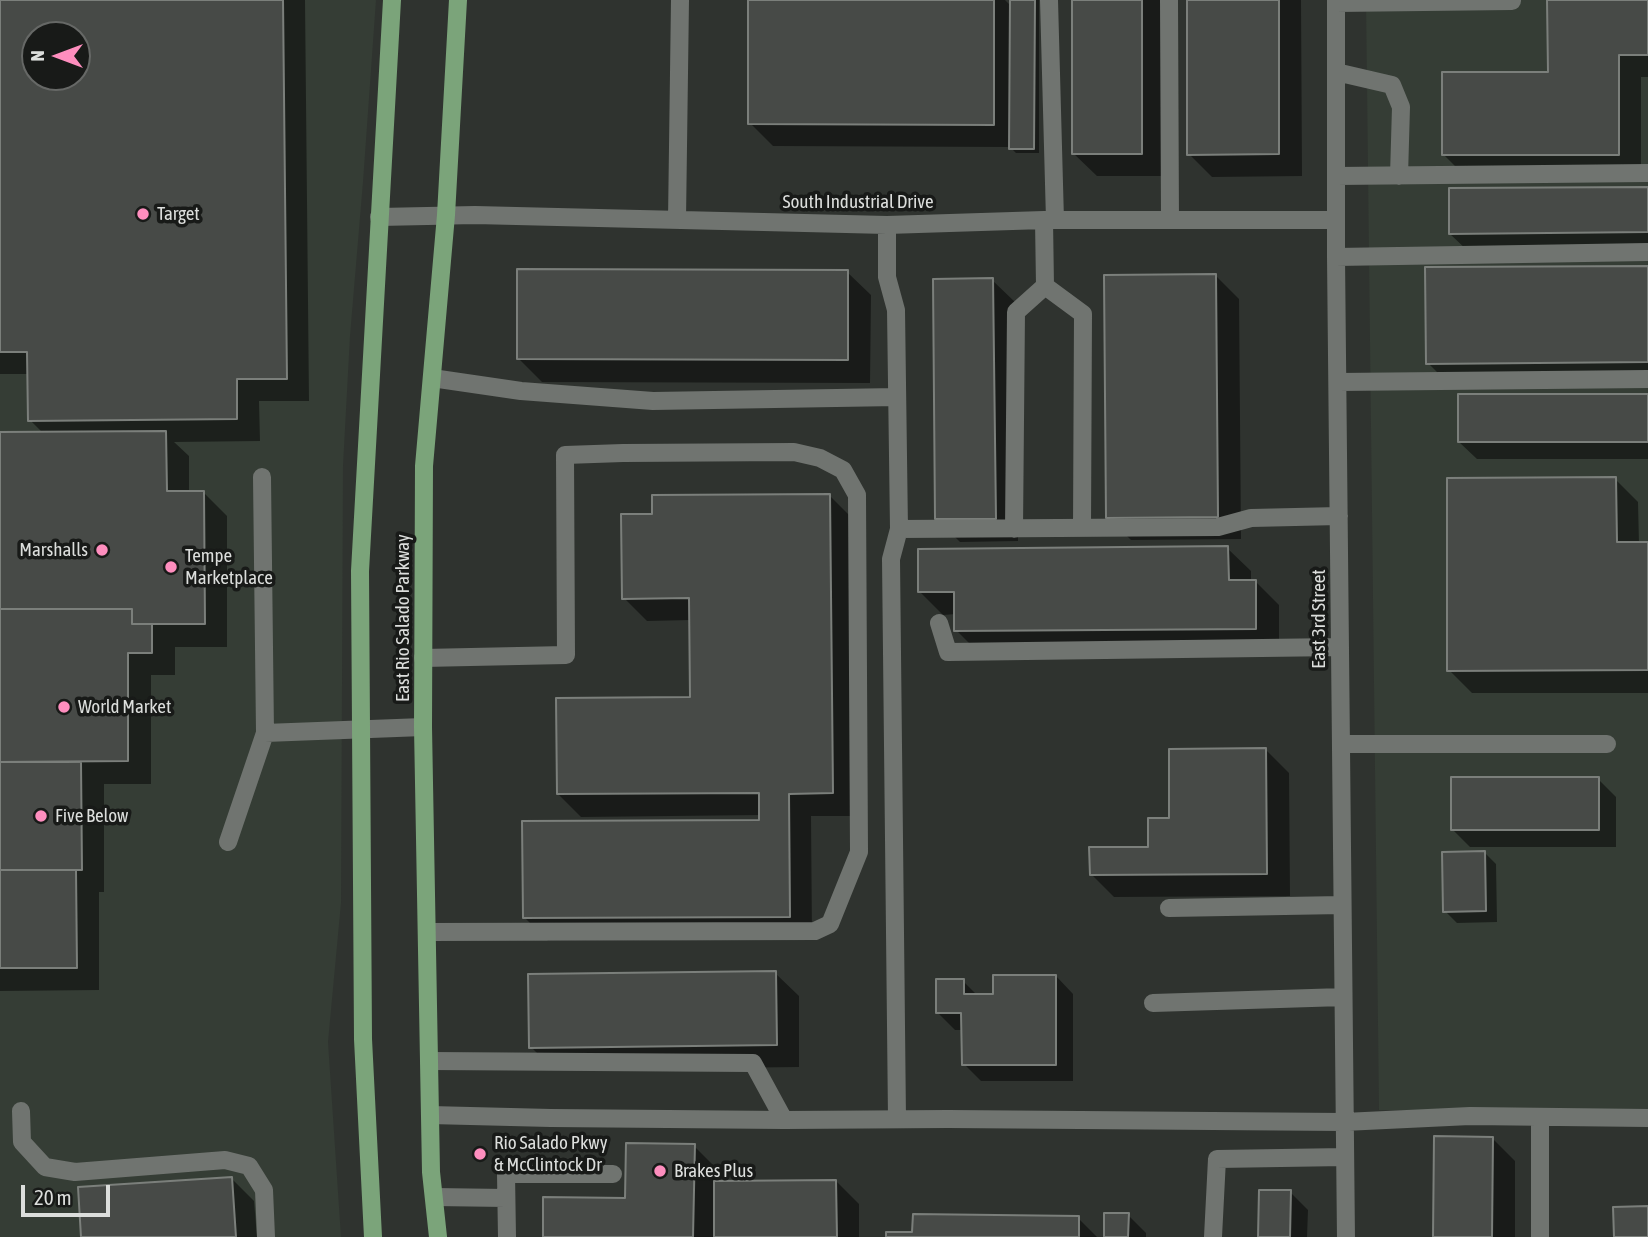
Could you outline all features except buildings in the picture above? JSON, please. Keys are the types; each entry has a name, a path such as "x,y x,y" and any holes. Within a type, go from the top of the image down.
{"main road":[{"path":"373,1237 363,1039 360,571 393,0"},
{"name":"East Rio Salado Parkway","path":"438,1237 431,1172 424,727 424,466 446,215 458,0"}],"street":[{"path":"677,220 680,0"},
{"path":"1014,528 1016,312 1045,286 1050,220 1049,0"},
{"path":"1169,0 1170,220"},
{"path":"1336,1 1512,1"},
{"name":"East 3rd Street","path":"1336,1 1346,1237"},
{"path":"1336,72 1392,85 1401,107 1399,176"},
{"path":"1336,176 1648,173"},
{"name":"South Industrial Drive","path":"379,217 446,215 887,225 1050,220 1336,220"},
{"path":"887,225 887,277 896,310 899,529 891,559 897,1119"},
{"path":"1336,257 1648,252"},
{"path":"1045,286 1083,314 1082,528"},
{"path":"432,378 521,391 653,401 897,397"},
{"path":"1338,382 1648,379"},
{"path":"424,658 566,655 565,455 793,452 820,458 843,470 857,495 859,852 830,924 815,931 427,932"},
{"path":"228,842 265,733 262,477"},
{"path":"899,529 1218,527 1251,518 1339,516"},
{"path":"939,624 948,652 1340,647"},
{"path":"265,733 424,727"},
{"path":"1341,744 1607,744"},
{"path":"1169,908 1342,905"},
{"path":"1153,1003 1343,997"},
{"path":"429,1061 753,1063 784,1120"},
{"path":"21,1111 22,1142 45,1167 75,1172 225,1160 249,1166 264,1189 266,1237"},
{"path":"430,1115 784,1120 1344,1122 1469,1116 1648,1118"},
{"path":"1540,1117 1540,1237"},
{"path":"1213,1237 1217,1159 1345,1157"},
{"path":"507,1237 506,1174 613,1174"},
{"path":"434,1197 506,1198"}],"shaded area":[{"name":"Tempe Marketplace","path":"0,0 376,0 350,336 343,466 341,903 328,1042 341,1237 0,1237"},
{"path":"1366,0 1648,0 1648,1114 1379,1110"}],"place":[{"name":"Target","path":"143,214"},
{"name":"Marshalls","path":"102,550"},
{"name":"Tempe Marketplace","path":"171,567"},
{"name":"World Market","path":"64,707"},
{"name":"Five Below","path":"41,816"},
{"name":"Rio Salado Pkwy & McClintock Dr","path":"480,1154"},
{"name":"Brakes Plus","path":"660,1171"}]}
